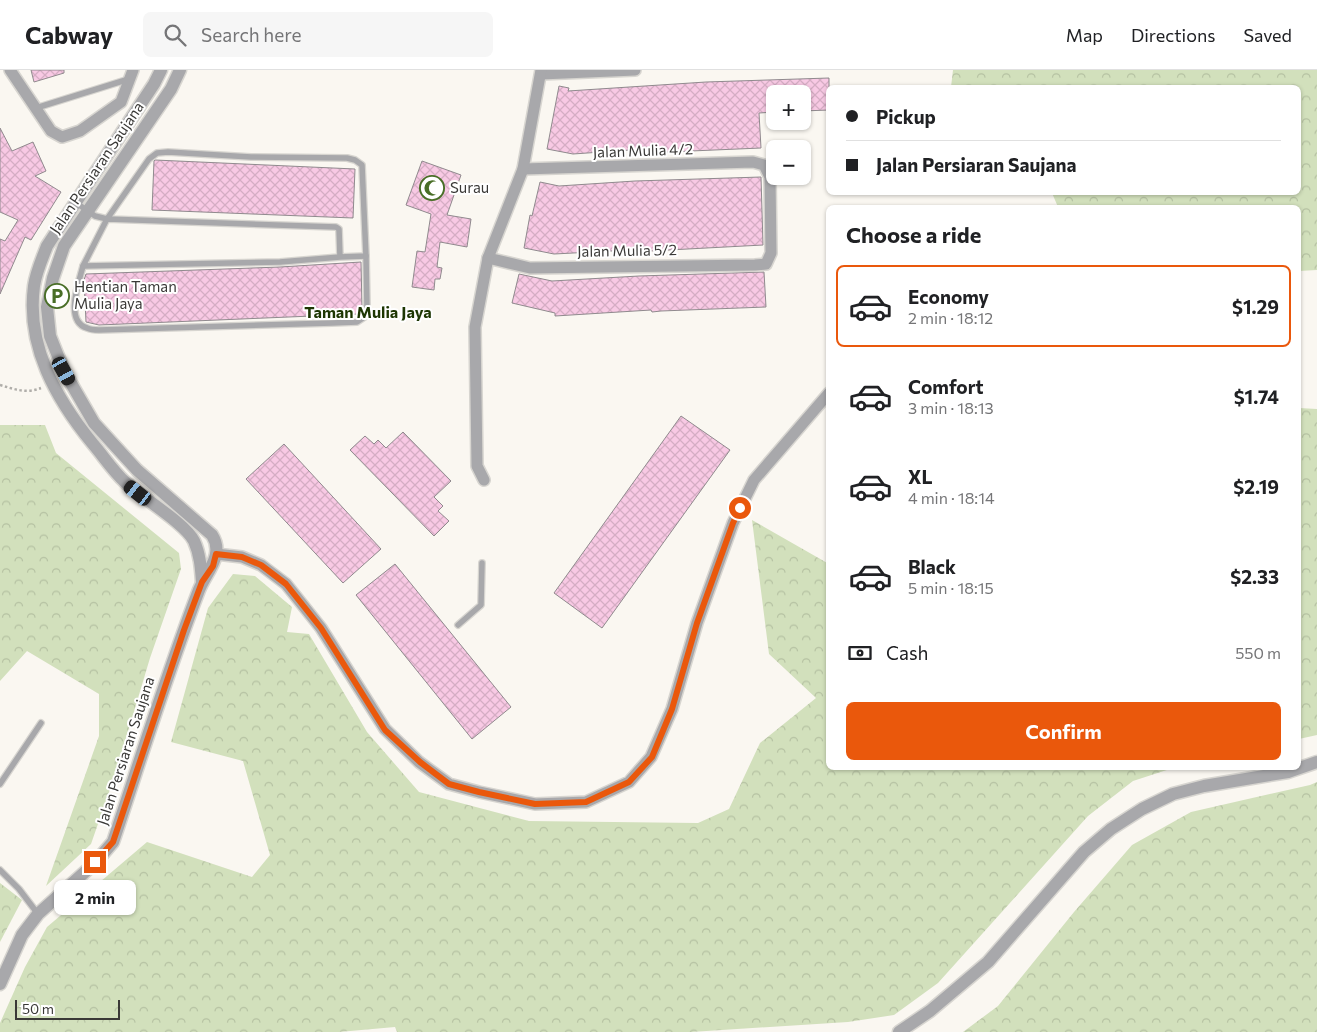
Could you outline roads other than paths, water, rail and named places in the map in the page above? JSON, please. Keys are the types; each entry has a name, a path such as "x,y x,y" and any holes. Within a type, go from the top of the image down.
{"street":[{"path":"10,70 51,131 62,137 80,131 120,102 131,75"},
{"name":"Jalan Persiaran Saujana","path":"161,70 154,84 47,246 37,271 32,315 35,336 44,367 52,384 81,429 124,482 180,526 193,539 199,553 202,582"},
{"name":"Jalan Persiaran Saujana","path":"0,984 22,935 38,914 95,862 113,842 165,684 202,582 213,566 216,554 217,546 212,535 137,470 94,423 64,371 50,336 47,307 53,278 64,246 171,89 180,70"},
{"path":"484,480 477,466 475,327 488,258 523,169 541,72 635,70"},
{"name":"Jalan Mulia 4/2","path":"523,169 753,162 764,165 770,176 771,252 766,264"},
{"name":"Jalan Mulia 5/2","path":"488,258 530,268 766,264"},
{"path":"216,554 242,557 261,565 286,584 321,628 385,730 420,762 449,784 535,804 586,802 629,782 652,757 672,709 697,623 733,523 754,480 826,396"},
{"path":"1301,768 1317,762"},
{"path":"898,1032 930,1011 988,962 1084,852 1111,830 1142,809 1173,794 1204,786 1294,770"}],"lane":[{"path":"36,108 131,75"},
{"path":"157,153 251,157 347,158 355,160 362,165 366,256 366,316 357,322 99,330 86,328 79,322 75,315 74,307 83,266 107,220 149,159 157,153"},
{"path":"73,206 107,220 336,227 339,229 340,257"},
{"path":"83,266 280,262 366,256"},
{"path":"458,625 481,605 482,563"},
{"path":"0,784 41,723"},
{"path":"0,870 19,889 38,914"}],"place":[{"name":"Surau","path":"432,188"},
{"name":"Hentian Taman Mulia Jaya","path":"57,296"}],"district":[{"name":"Taman Mulia Jaya","path":"368,312"}]}
